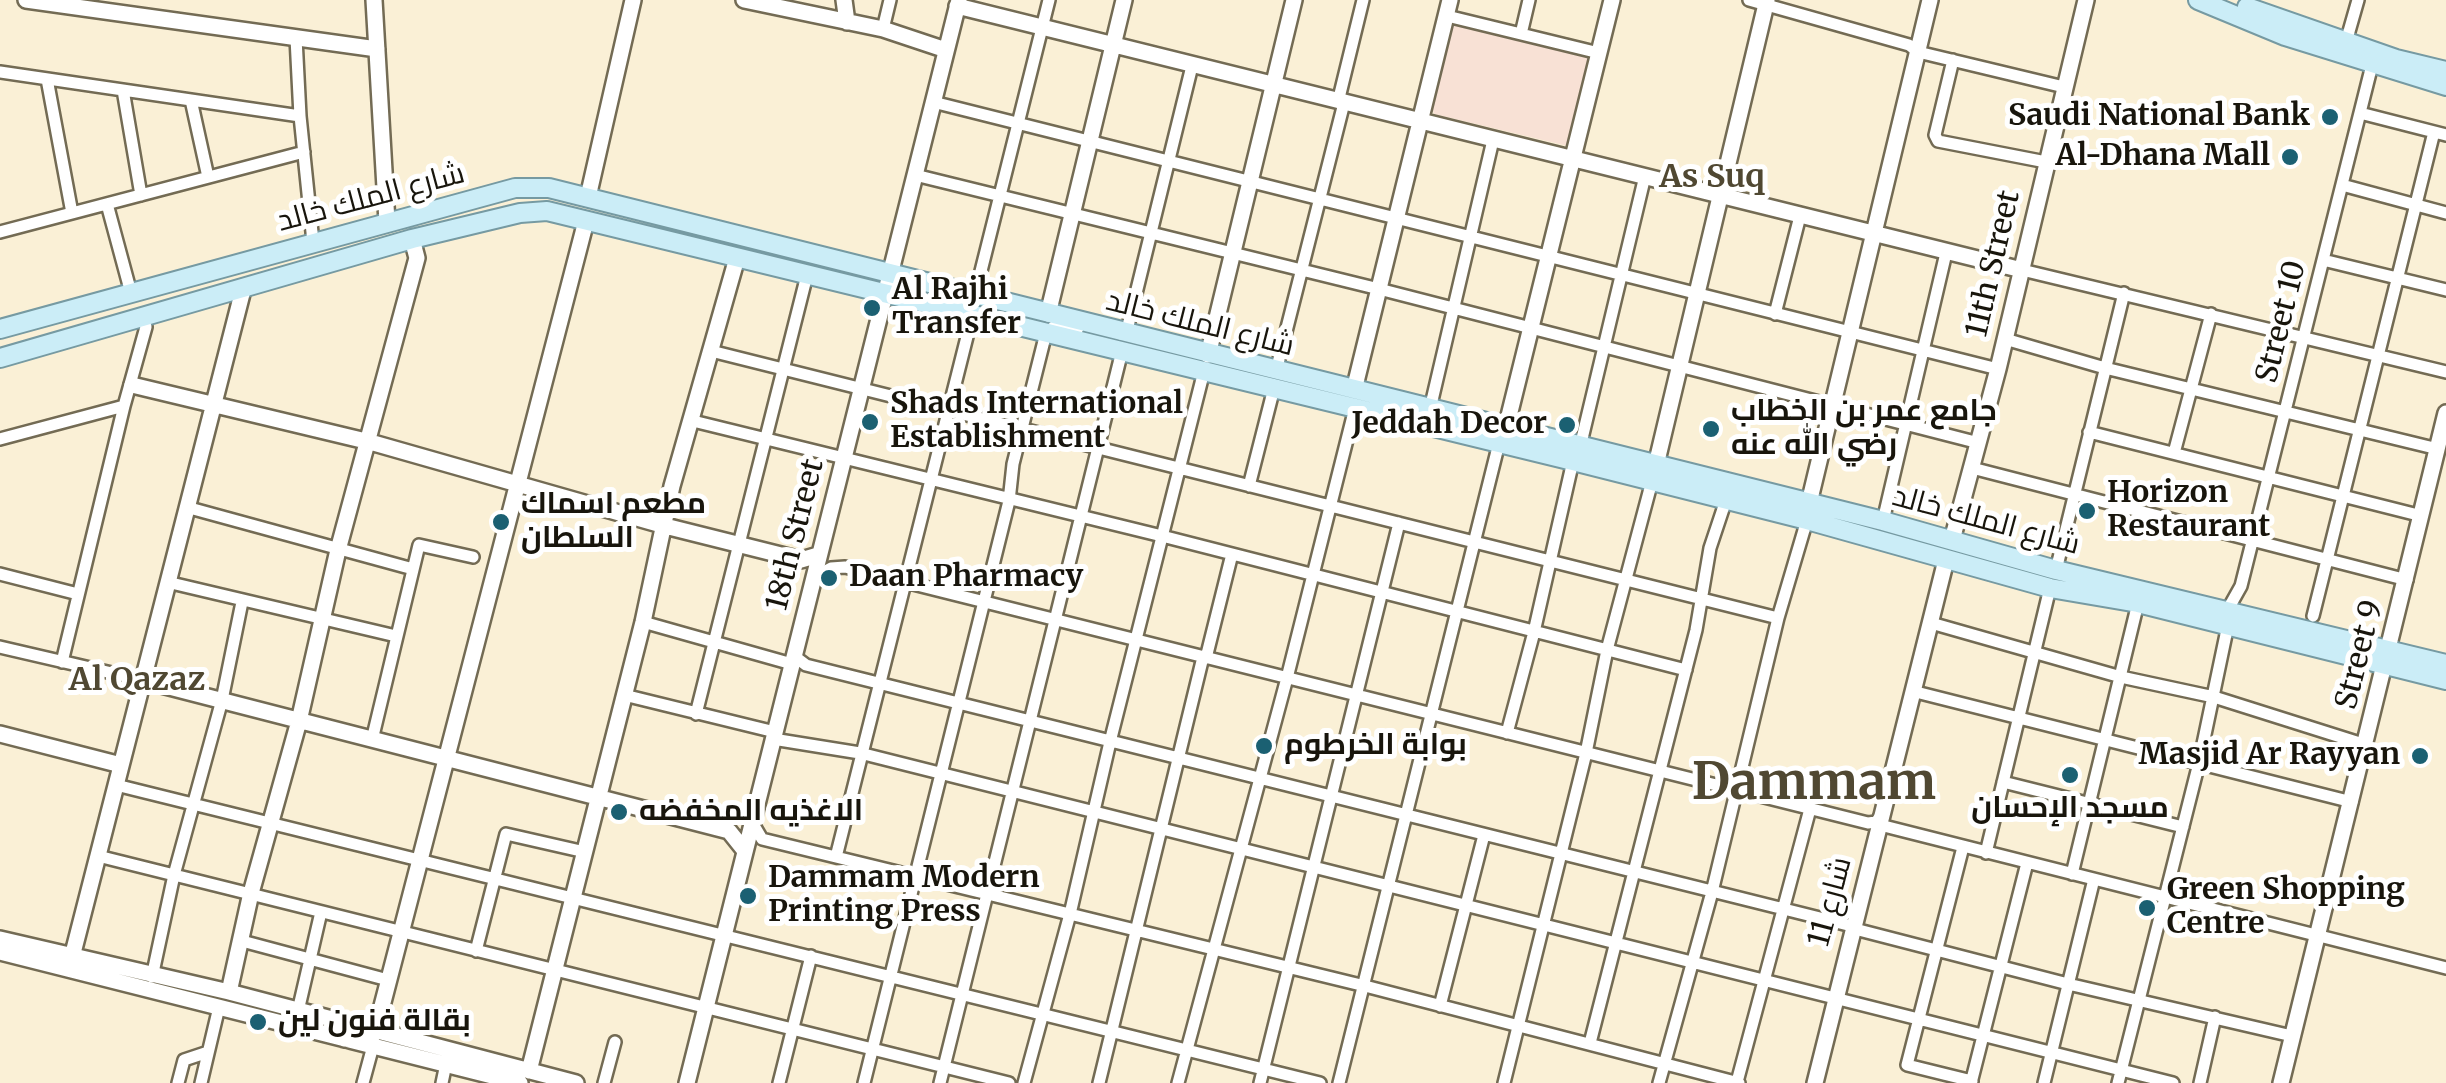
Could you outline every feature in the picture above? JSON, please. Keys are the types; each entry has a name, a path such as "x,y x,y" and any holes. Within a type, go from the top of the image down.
{"main road":[{"path":"2198,0 2285,36 2446,86"},
{"path":"2230,0 2272,8 2346,42 2446,71"},
{"name":"شارع الملك خالد","path":"0,329 515,188 548,188 890,272 974,304 1124,343 1808,512 1946,560 2053,579 2387,658"},
{"name":"شارع الملك خالد","path":"0,358 412,239 520,213 546,211 885,294 974,304"},
{"name":"شارع الملك خالد","path":"1354,399 1430,409 1502,435"},
{"name":"شارع الملك خالد","path":"1654,473 1726,500 1882,521 1952,540 2053,579 2138,603 2228,618"},
{"path":"1946,560 1952,540"},
{"path":"2387,658 2446,664"},
{"path":"2387,658 2446,680"}],"street":[{"path":"26,0 377,49"},
{"path":"374,0 387,222"},
{"path":"588,197 633,0"},
{"path":"744,0 883,30 946,50"},
{"path":"844,0 846,22"},
{"path":"883,30 890,0"},
{"path":"836,857 1049,0"},
{"path":"864,1083 1009,501 1012,464 1124,0"},
{"path":"1024,1083 1070,914 1294,0"},
{"path":"1249,486 1320,201 1363,0"},
{"path":"1521,34 1530,0"},
{"path":"1339,1083 1612,0"},
{"path":"1659,1083 1712,892 1778,618 1808,512 1930,0"},
{"name":"11th Street","path":"1952,540 1998,369 2086,0"},
{"path":"2346,42 2358,0"},
{"path":"1504,1083 1721,196 1761,1 1910,45 1918,52 2064,87"},
{"path":"958,3 1341,103 2446,372"},
{"name":"18th Street","path":"687,1083 958,3"},
{"path":"1178,1083 1287,678 1449,8 1521,34 1599,52"},
{"path":"296,38 313,242"},
{"path":"2372,66 2396,59"},
{"path":"1953,60 1935,135 1938,141 2046,162"},
{"path":"940,1083 1192,66"},
{"name":"Street 10","path":"2119,1077 2199,762 2228,618 2241,586 2372,66"},
{"path":"0,72 300,116"},
{"path":"47,79 72,213"},
{"path":"123,90 141,195"},
{"path":"190,100 208,177"},
{"path":"933,102 1998,369"},
{"path":"2313,616 2416,205 2440,134 2360,113"},
{"path":"1430,409 1493,140"},
{"path":"0,231 304,152"},
{"path":"915,175 1979,443"},
{"path":"1506,733 1645,176"},
{"path":"2342,185 2446,213"},
{"path":"107,204 132,293"},
{"path":"1774,314 1800,216"},
{"path":"363,1083 586,221"},
{"path":"228,992 299,721 338,550 417,258 412,239"},
{"path":"1882,521 1946,253"},
{"path":"524,1077 643,622 672,486 737,258"},
{"path":"2323,260 2446,290"},
{"path":"696,714 808,275"},
{"path":"72,957 243,290"},
{"path":"1986,853 2124,293"},
{"path":"2174,453 2211,314"},
{"path":"62,662 146,327 142,318"},
{"path":"2005,339 2104,368 2438,449"},
{"path":"711,351 1778,618"},
{"path":"132,385 370,442 664,526 801,560 818,555"},
{"path":"0,440 124,406"},
{"name":"Street 9","path":"2281,1083 2446,414"},
{"path":"693,421 1686,670"},
{"path":"2089,432 2422,516"},
{"path":"1972,468 2407,580"},
{"path":"1590,1044 1686,670 1710,548 1726,500"},
{"path":"186,506 413,569"},
{"path":"1262,1077 1399,524"},
{"path":"372,740 419,545 473,557"},
{"path":"1100,1083 1232,554"},
{"name":"شارع 11","path":"1815,1083 1946,560"},
{"path":"814,577 832,568 845,568 904,582 1868,824 1882,819 1962,847 2446,968"},
{"path":"0,574 78,594"},
{"path":"167,582 396,636"},
{"path":"152,977 174,875 222,700 242,602"},
{"path":"2072,874 2138,603"},
{"path":"643,622 1406,817 1784,908 2068,984 2292,1036"},
{"path":"1930,622 2122,677 2214,697 2366,745"},
{"path":"0,646 730,831 745,851"},
{"path":"1912,691 2352,802"},
{"path":"624,695 1764,979 2051,1054 2119,1077 2173,1083"},
{"path":"0,734 120,765"},
{"path":"2003,782 2183,827"},
{"path":"116,785 1187,1051 1262,1077 1320,1083"},
{"path":"752,822 762,839 1365,986 1738,1082 1810,809"},
{"path":"476,951 506,834 584,852"},
{"path":"1440,1006 1484,835"},
{"path":"1962,847 1907,1065 1972,1082 2028,863"},
{"path":"98,856 1009,1083"},
{"path":"2044,1083 2094,879"},
{"path":"298,1012 321,912"},
{"path":"0,939 228,992 446,1064 576,1083"},
{"path":"242,941 388,980"},
{"path":"0,952 344,1039 374,1039 524,1077"},
{"path":"778,1083 811,956"},
{"path":"201,1083 219,1007"},
{"path":"2200,1083 2215,1017"},
{"path":"604,1083 616,1042"},
{"path":"178,1083 184,1060 208,1052"},
{"path":"442,1083 446,1064"}],"shaded area":[{"path":"1452,23 1589,57 1568,146 1434,114 1431,103"}],"place":[{"name":"Saudi National Bank","path":"2330,117"},
{"name":"Al-Dhana Mall","path":"2290,157"},
{"name":"Al Rajhi Transfer","path":"872,308"},
{"name":"Shads International Establishment","path":"870,422"},
{"name":"Jeddah Decor","path":"1567,425"},
{"name":"جامع عمر بن الخطاب رضي الله عنه","path":"1711,429"},
{"name":"Horizon Restaurant","path":"2087,511"},
{"name":"مطعم اسماك السلطان","path":"501,522"},
{"name":"Daan Pharmacy","path":"829,578"},
{"name":"بوابة الخرطوم","path":"1264,746"},
{"name":"Masjid Ar Rayyan","path":"2420,756"},
{"name":"مسجد الإحسان","path":"2070,775"},
{"name":"الاغذيه المخفضه","path":"619,812"},
{"name":"Dammam Modern Printing Press","path":"748,896"},
{"name":"Green Shopping Centre","path":"2147,908"},
{"name":"بقالة فنون لين","path":"258,1022"}],"district":[{"name":"As Suq","path":"1712,178"},
{"name":"Al Qazaz","path":"137,681"},
{"name":"Dammam","path":"1814,785"}]}
